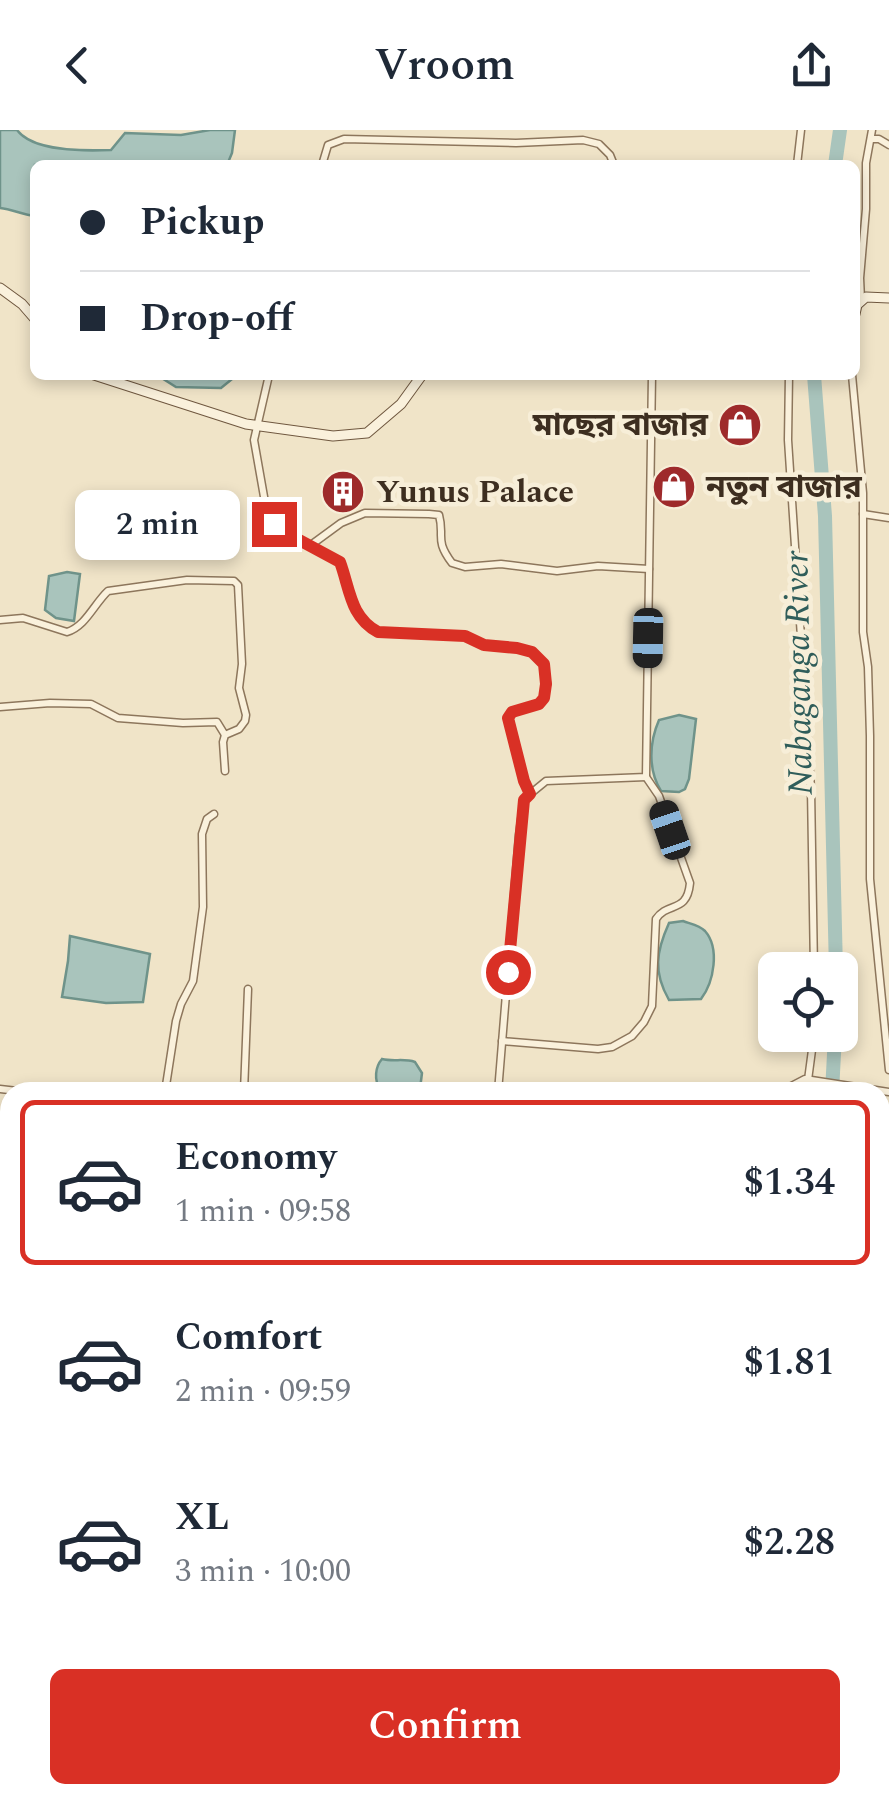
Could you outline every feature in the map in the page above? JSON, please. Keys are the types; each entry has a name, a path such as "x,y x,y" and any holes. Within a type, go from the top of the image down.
{"main road":[{"path":"0,288 30,313"},
{"path":"862,300 870,296 889,298"},
{"path":"110,380 257,426 333,436 367,433 400,404 418,380"}],"street":[{"path":"798,160 801,130"},
{"path":"862,300 866,162 871,134 889,145"},
{"path":"324,160 328,145 344,139 516,143 584,140 599,144 612,160"},
{"path":"268,380 254,440 266,508 274,524 340,562 353,607 365,625 378,632 465,636 484,645 532,652 544,664 544,698 539,704 512,712 508,718 530,794"},
{"path":"502,1041 606,1048 632,1036 652,1006 656,919 662,911 677,908 689,893 690,883 658,796 646,777 652,380"},
{"path":"789,380 788,440 810,774 814,952"},
{"path":"852,380 863,514 863,632 870,736 869,859 889,1070"},
{"path":"311,546 341,523 365,513 429,514 441,519 440,542 452,563 466,567 502,564 556,571 598,566 649,569"},
{"path":"863,514 889,518"},
{"path":"0,620 23,618 67,632 84,622 108,591 187,580 234,581 238,585 241,612 239,688 246,714 239,730 225,734"},
{"path":"0,707 90,704 118,718 218,722 225,734 225,771"},
{"path":"499,1082 524,800 546,782 646,777"},
{"path":"167,1082 176,1020 194,981 203,907 202,834 214,814"},
{"path":"244,1082 248,988"},
{"path":"807,1079 811,1052"},
{"path":"801,1082 824,1082"}],"water":[{"path":"0,130 17,130 35,143 60,149 111,150 125,133 181,135 235,130 229,160 30,160 30,215 0,208"},
{"path":"165,380 231,380 221,388 176,387"},
{"path":"80,574 74,621 56,618 45,610 49,576"},
{"path":"679,715 696,719 689,779 679,792 661,791 652,765 653,738 659,720"},
{"path":"683,921 700,927 710,938 712,974 701,999 669,1000 660,980 659,953 669,923"},
{"path":"70,936 150,954 143,1002 106,1003 62,997"},
{"path":"382,1059 415,1062 422,1073 421,1082 377,1082"}],"waterway":[{"name":"Nabaganga River","path":"836,160 840,130"},
{"name":"Nabaganga River","path":"814,380 825,516 836,952"},
{"name":"Nabaganga River","path":"833,1082 834,1052"}],"place":[{"name":"মাছের বাজার","path":"740,425"},
{"name":"নতুন বাজার","path":"674,487"},
{"name":"Yunus Palace","path":"343,492"}],"route":[{"path":"274,524 340,562 353,607 365,625 378,632 465,636 484,645 532,652 544,664 544,698 531,708 512,712 508,718 530,794 524,800 519,835 508,972"}]}
